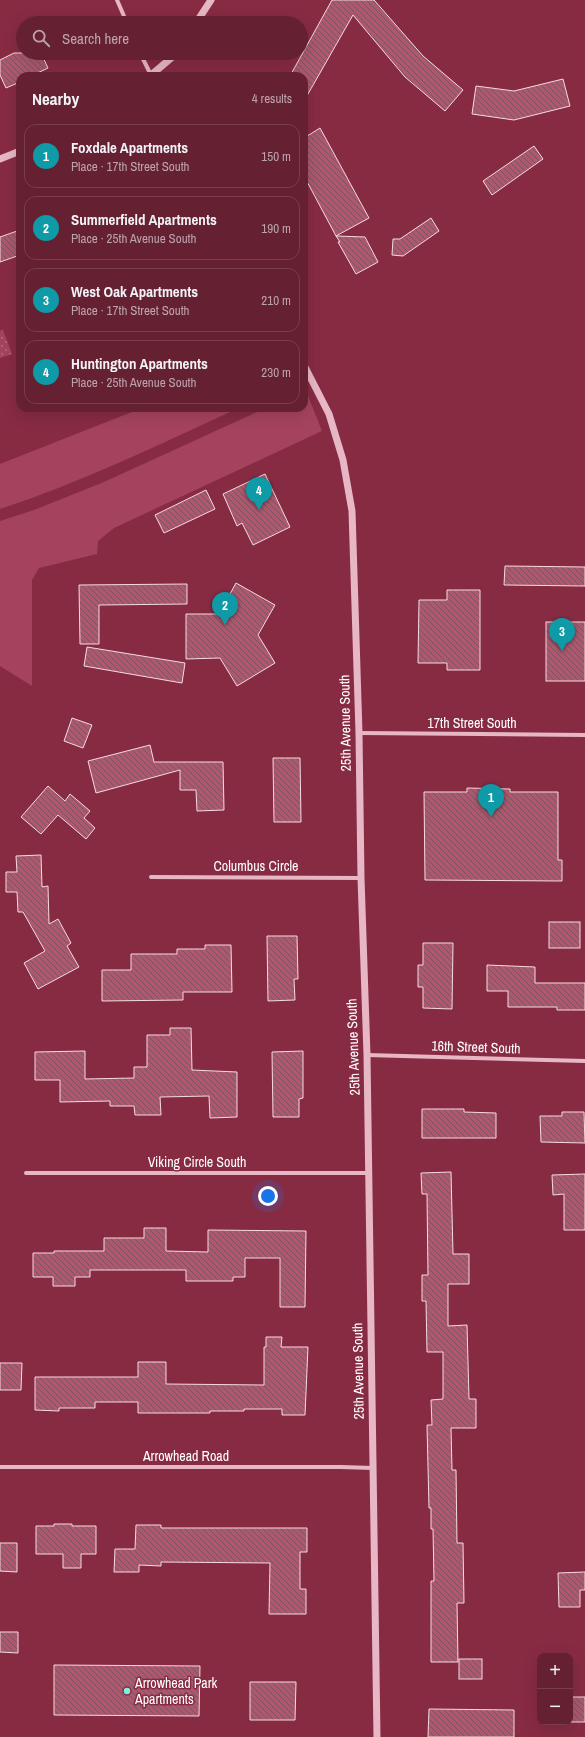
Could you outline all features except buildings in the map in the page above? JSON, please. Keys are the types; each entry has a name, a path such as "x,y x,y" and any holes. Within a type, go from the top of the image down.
{"street":[{"path":"117,0 124,16"},
{"path":"201,16 211,0"},
{"path":"143,60 149,72"},
{"path":"156,72 169,60"},
{"path":"0,159 16,153"},
{"name":"25th Avenue South","path":"308,373 329,414 343,460 352,511 367,1055 377,1737"},
{"name":"17th Street South","path":"359,734 585,735"},
{"name":"Columbus Circle","path":"151,877 361,878"},
{"name":"16th Street South","path":"367,1055 585,1061"},
{"name":"Viking Circle South","path":"26,1173 369,1173"},
{"name":"Arrowhead Road","path":"0,1467 373,1468"}],"shaded area":[{"path":"3,330 12,354 0,358 0,331"},
{"path":"308,396 322,431 114,528 98,541 97,554 39,568 32,580 32,686 0,666 0,521 34,510 104,482 257,412 308,412"},
{"path":"132,412 230,412 91,475 0,509 0,464"}],"place":[{"name":"Huntington Apartments","path":"259,510"},
{"name":"Summerfield Apartments","path":"225,625"},
{"name":"West Oak Apartments","path":"562,651"},
{"name":"Foxdale Apartments","path":"491,817"},
{"name":"Arrowhead Park Apartments","path":"127,1691"}]}
